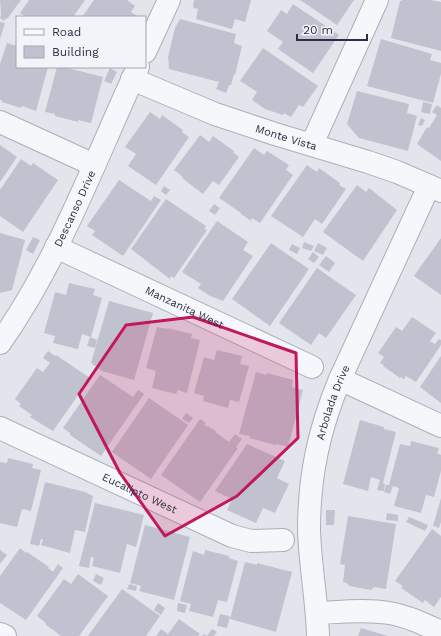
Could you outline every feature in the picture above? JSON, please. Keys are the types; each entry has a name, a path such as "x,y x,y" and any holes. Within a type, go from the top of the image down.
{"street":[{"path":"146,50 169,0"},
{"path":"312,144 377,0"},
{"name":"Monte Vista","path":"135,73 189,104 263,130 376,164 435,189"},
{"name":"Descanso Drive","path":"3,334 41,278 135,73"},
{"path":"0,122 94,165"},
{"name":"Arbolada Drive","path":"318,636 309,531 312,476 323,425 330,402 340,379 435,189"},
{"name":"Manzanita West","path":"56,248 312,367"},
{"path":"340,379 441,426"},
{"name":"Eucalipto West","path":"0,428 232,536 251,541 283,540"},
{"path":"317,613 388,613 408,618 441,632"},
{"path":"0,634 5,636"}],"highlighted area":[{"path":"193,317 296,353 298,438 237,496 165,536 120,473 79,394 126,325"}],"building":[{"path":"0,0 21,0 4,21 0,18"},
{"path":"29,0 85,0 74,16 24,16 20,13"},
{"path":"94,0 127,0 135,6 131,12 137,16 83,16"},
{"path":"194,0 251,0 245,22 235,19 232,29 196,19 198,9 194,8 193,6"},
{"path":"300,0 354,0 337,25"},
{"path":"431,0 441,2 441,51 391,38 400,1"},
{"path":"293,4 339,35 313,73 278,49 283,42 267,31 281,10 287,14"},
{"path":"180,19 236,34 234,43 242,46 235,75 234,74 231,85 229,85 226,93 216,89 219,82 169,69 168,57 175,28"},
{"path":"0,22 5,23 0,39"},
{"path":"381,39 432,54 430,60 441,63 441,74 433,103 367,86"},
{"path":"7,43 16,46 16,68 48,68 36,111 22,106 21,108 0,100 0,64"},
{"path":"263,48 318,86 303,107 299,105 291,117 284,113 283,115 265,109 252,100 257,92 240,81"},
{"path":"57,68 68,68 103,77 91,123 78,120 78,122 45,112"},
{"path":"110,68 117,72 111,84 104,81"},
{"path":"357,91 409,104 407,113 417,116 408,151 359,138 347,124"},
{"path":"423,102 432,104 430,114 421,112"},
{"path":"437,105 441,108 441,161 417,144 427,127 429,128 437,115 432,112"},
{"path":"150,112 160,119 162,115 183,130 182,132 189,137 156,185 128,166 136,154 125,147"},
{"path":"421,118 425,120 422,126 418,125"},
{"path":"200,135 209,142 213,136 234,151 233,152 239,157 219,185 213,181 203,194 174,170"},
{"path":"0,145 17,157 0,182"},
{"path":"254,148 264,155 267,151 289,165 286,170 293,175 260,223 252,218 251,221 219,198"},
{"path":"21,159 31,166 33,163 58,180 23,232 0,216 0,190"},
{"path":"307,165 317,172 319,168 346,189 322,224 315,219 303,237 271,216"},
{"path":"119,180 151,201 154,196 161,200 123,256 92,235 95,231 87,226"},
{"path":"357,185 366,192 369,188 397,210 363,261 323,232"},
{"path":"164,186 170,190 166,195 161,191"},
{"path":"166,199 206,226 204,229 207,230 174,278 171,276 170,279 131,249"},
{"path":"214,204 220,208 215,215 209,211"},
{"path":"217,221 248,242 243,250 253,256 223,301 210,296 198,288 201,284 182,272"},
{"path":"0,233 25,240 12,290 0,293"},
{"path":"33,237 40,240 33,254 26,250"},
{"path":"441,238 441,295 414,276"},
{"path":"304,242 314,246 311,251 302,248"},
{"path":"271,243 309,269 270,326 232,299"},
{"path":"318,243 327,248 323,255 314,251"},
{"path":"292,244 300,248 297,254 289,250"},
{"path":"313,252 319,257 314,263 308,259"},
{"path":"326,256 335,263 329,272 319,265"},
{"path":"317,268 356,295 326,338 319,333 311,345 279,323"},
{"path":"69,283 95,289 93,295 102,298 91,337 82,334 78,349 53,343 55,336 44,333 55,292 66,295"},
{"path":"109,301 153,313 134,380 102,371 91,363"},
{"path":"412,317 436,333 430,341 435,344 439,339 441,340 441,345 416,382 406,376 404,379 400,378 383,366 384,365 380,363 384,357 378,353 396,327 402,331"},
{"path":"157,327 192,334 191,338 200,340 187,393 178,390 176,394 152,388 156,371 146,368"},
{"path":"90,337 97,340 95,348 87,346"},
{"path":"217,350 242,356 240,364 249,366 239,402 230,400 228,408 203,401 204,396 194,393 204,357 214,360"},
{"path":"48,351 90,378 53,431 30,417 32,415 19,406 21,404 15,399 37,368 43,372 50,363 43,358"},
{"path":"441,356 441,403 420,387"},
{"path":"256,372 266,375 267,373 293,380 292,387 303,390 288,447 249,438 250,436 239,434"},
{"path":"100,375 133,397 138,390 144,394 101,456 70,435 70,433 63,428"},
{"path":"149,398 188,425 151,479 112,452"},
{"path":"186,413 193,418 189,423 182,419"},
{"path":"200,419 206,423 204,425 216,431 215,432 229,442 235,434 242,439 236,447 238,448 200,502 161,475"},
{"path":"360,420 396,432 383,483 385,484 384,491 377,490 380,480 371,477 368,491 343,484"},
{"path":"411,441 439,448 437,453 441,455 441,471 434,497 426,495 421,513 394,506 399,488 393,486 390,494 384,492 386,485 389,485 400,444 410,446"},
{"path":"247,444 285,461 277,478 289,484 275,513 263,508 256,523 227,510 232,499 215,491"},
{"path":"8,458 33,464 32,468 41,470 31,511 22,509 17,527 0,523 0,462 7,463"},
{"path":"45,482 85,492 93,496 85,532 75,530 70,553 41,545 43,539 41,539 39,546 30,544"},
{"path":"441,498 441,522 439,528 433,526"},
{"path":"95,503 144,515 136,547 127,544 120,573 92,566 94,558 91,557 89,568 79,566"},
{"path":"326,510 335,510 334,525 326,525"},
{"path":"387,513 398,515 398,521 386,520"},
{"path":"348,516 396,524 386,589 374,587 371,590 349,586 347,583 343,582 345,565 340,564"},
{"path":"409,517 428,525 425,531 406,522"},
{"path":"145,525 190,537 174,600 139,591 141,586 130,583"},
{"path":"432,529 441,536 441,597 434,607 425,600 423,603 401,588 403,586 395,581"},
{"path":"20,548 49,567 48,568 53,572 58,564 63,568 26,620 0,603 0,576"},
{"path":"0,550 7,555 0,564"},
{"path":"205,550 229,556 229,558 238,561 227,602 218,600 213,617 189,611 191,604 180,601 193,551 204,555"},
{"path":"245,562 257,565 257,563 292,572 276,632 230,619"},
{"path":"78,574 108,596 79,636 61,636 37,616 64,579 71,584"},
{"path":"96,574 104,578 101,585 93,581"},
{"path":"129,584 137,586 136,591 127,589"},
{"path":"122,589 160,616 146,636 88,636"},
{"path":"158,603 165,608 161,615 154,610"},
{"path":"178,603 187,605 185,613 177,611"},
{"path":"220,614 230,616 227,628 217,626"},
{"path":"179,619 200,634 198,636 156,636 161,629 168,634"},
{"path":"361,628 388,636 358,636"},
{"path":"212,629 217,632 214,636 207,636"}]}
